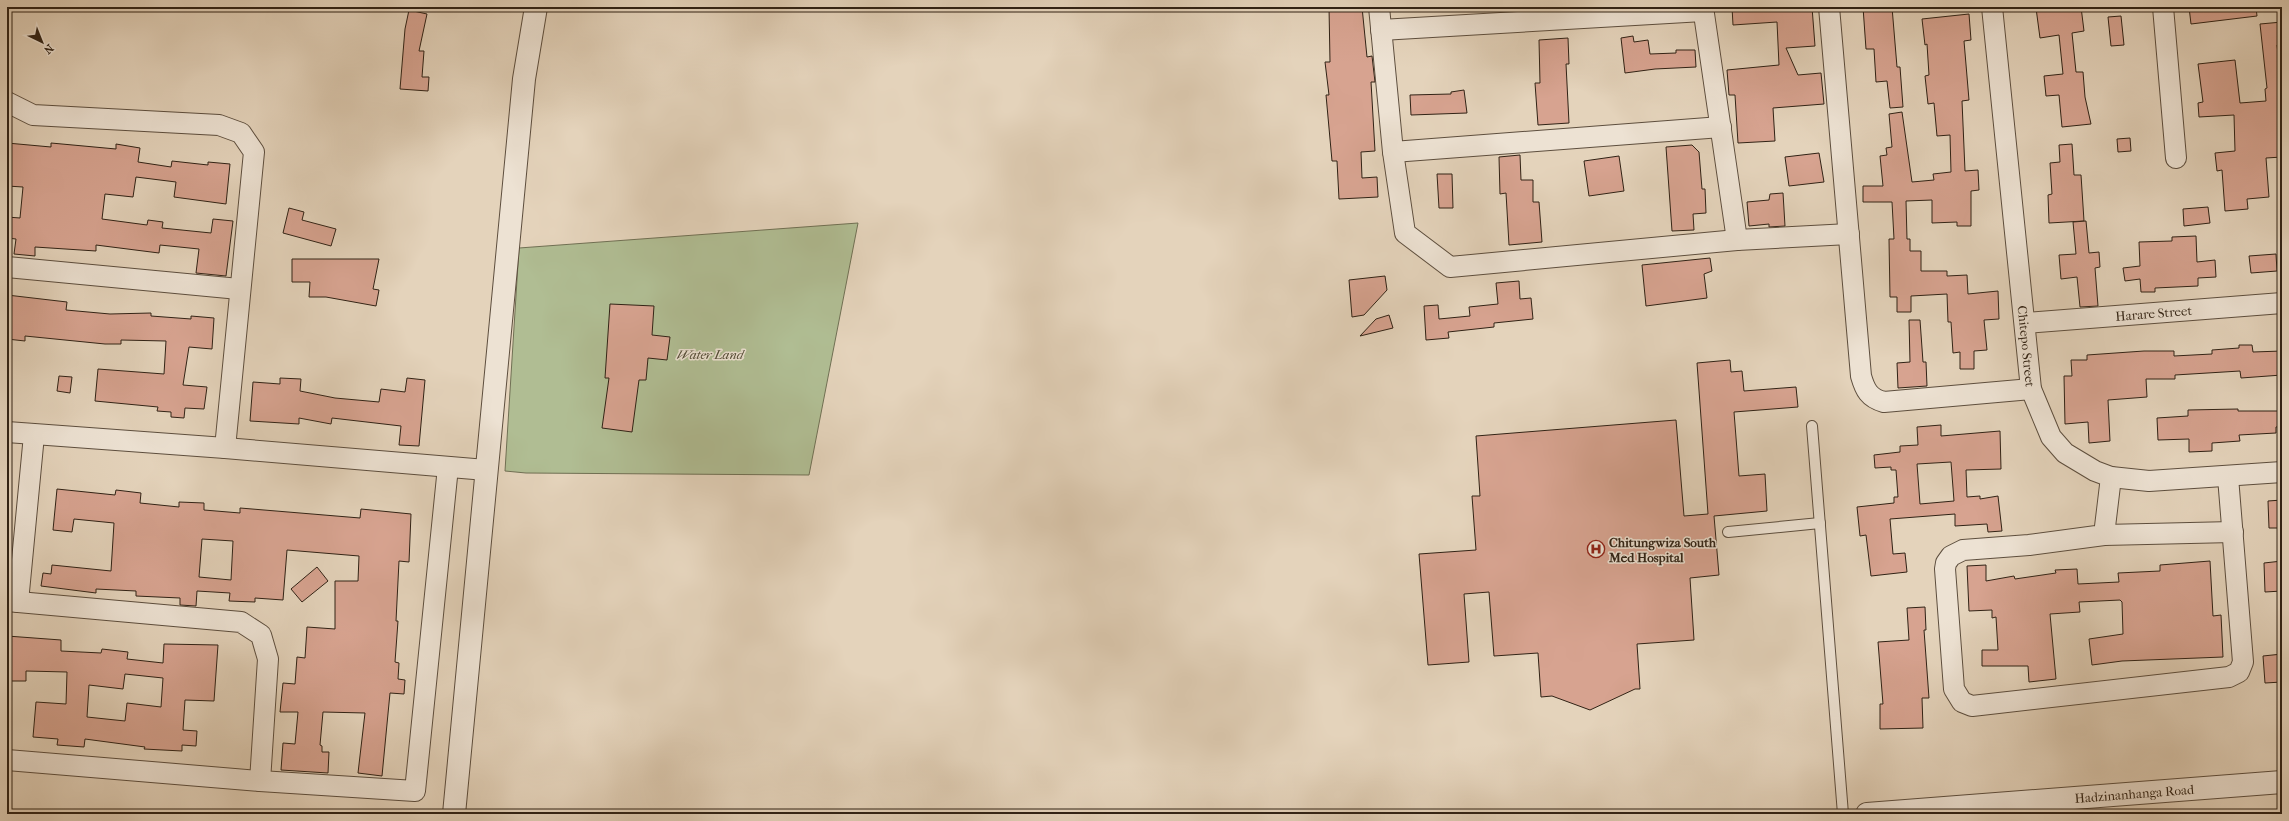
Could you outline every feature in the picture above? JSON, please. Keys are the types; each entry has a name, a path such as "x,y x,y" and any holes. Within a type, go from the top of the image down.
{"street":[{"path":"454,814 524,79 536,7"},
{"path":"1379,7 1393,152 1405,233 1450,267 1736,240 1849,234"},
{"path":"1829,7 1861,376 1869,394 1875,399 1884,402 2030,389"},
{"name":"Chitepo Street","path":"1992,7 2025,323 2030,389 2051,437 2065,453 2095,471 2111,477 2149,481 2228,477 2282,472"},
{"path":"2163,7 2176,158"},
{"path":"1381,30 1703,9 1736,240"},
{"path":"7,102 33,116 219,125 241,132 254,152 239,289 226,448"},
{"path":"1393,152 1720,127"},
{"path":"7,267 239,289"},
{"name":"Harare Street","path":"2025,323 2282,303"},
{"path":"7,432 226,448 486,470"},
{"path":"34,435 12,602 241,622 261,635 268,659 260,781"},
{"path":"7,760 260,781 415,791 448,467"},
{"path":"2104,535 2111,477"},
{"path":"2228,477 2233,532 2243,662 2242,668 2234,675 1972,706 1962,702 1954,689 1945,569 1946,563 1951,556 1963,550 2029,545 2104,535 2233,532"},
{"name":"Hadzinanhanga Road","path":"1867,814 2282,782"}],"lane":[{"path":"1812,426 1843,814"},
{"path":"1728,532 1820,522"}],"green space":[{"name":"Water Land","path":"858,223 809,475 526,473 505,471 519,248"}],"building":[{"path":"1329,7 1362,7 1367,57 1372,56 1375,82 1371,82 1375,151 1361,152 1362,178 1377,177 1378,197 1339,199 1337,161 1332,161 1326,95 1329,95 1325,62 1330,62"},
{"path":"1732,7 1812,7 1815,46 1786,48 1798,75 1821,73 1824,104 1773,108 1775,141 1738,143 1735,95 1729,95 1727,70 1779,65 1777,22 1733,25"},
{"path":"1863,7 1892,7 1897,67 1900,67 1903,107 1890,108 1887,81 1876,82 1874,49 1866,49"},
{"path":"2081,7 2084,31 2072,33 2076,72 2083,72 2085,97 2091,124 2062,127 2059,95 2046,96 2044,76 2063,74 2059,35 2040,38 2036,8"},
{"path":"2189,7 2256,7 2257,16 2191,24"},
{"path":"409,10 427,14 419,51 424,51 422,77 429,77 428,91 400,89 405,29"},
{"path":"1969,14 1971,40 1964,41 1969,100 1962,101 1965,171 1978,170 1979,190 1971,191 1971,226 1957,226 1957,222 1932,223 1932,200 1906,201 1907,239 1910,239 1910,251 1921,251 1921,271 1947,271 1947,276 1967,275 1968,294 1998,291 1999,319 1984,320 1987,350 1974,351 1974,369 1960,369 1960,352 1953,353 1951,322 1948,322 1947,294 1911,296 1911,312 1897,312 1897,297 1890,297 1889,239 1894,239 1892,202 1863,202 1863,186 1883,186 1880,156 1887,155 1886,148 1892,147 1889,114 1902,112 1912,182 1934,180 1933,174 1951,172 1950,135 1937,136 1934,103 1928,104 1925,76 1929,75 1927,44 1925,45 1922,19"},
{"path":"2121,16 2124,45 2111,46 2108,17"},
{"path":"2282,22 2282,45 2277,45 2282,87 2282,157 2266,158 2269,197 2247,199 2248,209 2225,211 2222,170 2217,171 2215,153 2235,151 2234,115 2199,117 2198,103 2203,102 2198,64 2235,60 2240,103 2266,101 2265,89 2267,88 2260,24"},
{"path":"1633,36 1634,42 1648,40 1650,54 1676,53 1676,50 1695,50 1696,67 1655,69 1625,73 1621,38"},
{"path":"1568,38 1569,64 1566,64 1569,123 1538,125 1535,83 1540,83 1539,40"},
{"path":"1464,90 1467,113 1411,115 1410,95 1451,94 1451,92"},
{"path":"2130,138 2131,151 2118,152 2117,139"},
{"path":"7,143 51,147 51,143 116,149 116,144 140,148 138,162 171,167 172,161 208,165 208,162 230,164 226,204 174,197 176,182 136,177 133,197 105,194 102,219 147,225 148,220 163,222 162,228 211,233 213,219 233,221 226,276 196,273 199,249 160,245 159,253 96,245 96,251 35,247 35,256 14,254 16,239 7,238 7,217 20,218 23,187 7,186"},
{"path":"2072,144 2074,175 2081,175 2084,221 2049,223 2048,195 2052,194 2050,163 2060,162 2059,145"},
{"path":"1692,145 1699,152 1702,189 1705,189 1706,213 1693,214 1694,230 1672,231 1666,147"},
{"path":"1819,153 1824,182 1789,186 1785,157"},
{"path":"1520,155 1521,180 1533,180 1533,202 1539,202 1542,242 1509,245 1506,193 1500,194 1499,157"},
{"path":"1619,156 1624,191 1589,196 1584,161"},
{"path":"1437,174 1452,174 1453,208 1439,208"},
{"path":"1783,193 1785,226 1769,227 1769,224 1749,226 1747,202 1769,200 1770,194"},
{"path":"2208,207 2210,223 2184,226 2183,209"},
{"path":"289,208 304,212 302,220 336,229 331,246 283,233"},
{"path":"2086,221 2089,253 2099,252 2100,267 2095,268 2098,306 2080,307 2077,277 2061,279 2059,255 2076,254 2073,222"},
{"path":"2196,236 2197,262 2215,260 2216,277 2198,278 2198,286 2155,288 2155,292 2141,292 2140,279 2125,281 2123,268 2140,266 2139,242 2172,241 2172,237"},
{"path":"2276,254 2277,271 2251,273 2249,256"},
{"path":"1710,258 1712,271 1704,274 1707,298 1646,306 1642,265"},
{"path":"292,259 379,259 373,289 379,290 376,306 326,297 309,297 310,282 292,282"},
{"path":"1385,276 1387,290 1364,315 1352,317 1349,280"},
{"path":"1519,281 1520,299 1531,298 1533,319 1494,323 1494,327 1448,332 1449,338 1426,340 1424,306 1438,305 1439,319 1470,316 1469,307 1498,304 1496,283"},
{"path":"7,295 67,302 66,310 110,314 151,313 151,316 191,319 191,316 214,318 212,349 189,347 183,385 207,387 204,409 185,408 184,418 171,417 171,412 157,411 158,407 95,401 98,369 164,374 166,341 121,340 121,344 105,344 25,336 25,341 7,339"},
{"path":"610,304 654,306 652,335 670,337 667,360 648,358 646,380 639,380 632,432 602,428 609,378 605,378"},
{"path":"1389,315 1393,328 1360,336 1376,319"},
{"path":"1909,320 1920,320 1923,362 1926,362 1927,386 1898,388 1897,363 1910,362"},
{"path":"2239,345 2252,345 2253,352 2282,351 2282,375 2241,378 2240,371 2175,375 2175,379 2146,379 2147,397 2108,400 2110,441 2089,443 2088,422 2065,424 2064,376 2072,376 2071,360 2087,360 2087,355 2144,351 2174,351 2174,356 2212,354 2212,350 2239,348"},
{"path":"1730,360 1731,372 1742,371 1744,391 1796,387 1798,407 1734,412 1739,476 1765,474 1767,511 1714,516 1719,575 1690,578 1694,640 1637,644 1640,689 1635,689 1590,710 1552,696 1541,697 1538,653 1494,656 1489,592 1464,594 1469,662 1428,665 1419,554 1476,550 1472,496 1480,496 1476,436 1676,420 1684,516 1708,514 1697,363"},
{"path":"59,376 72,377 70,393 57,391"},
{"path":"280,378 301,379 300,391 335,398 379,402 381,389 405,392 407,378 425,380 419,446 399,445 401,426 332,418 331,424 299,418 299,424 250,421 253,382 280,384"},
{"path":"2238,409 2238,411 2282,411 2282,426 2276,427 2276,433 2239,435 2240,441 2212,443 2212,451 2189,452 2189,439 2158,440 2157,418 2188,416 2188,410"},
{"path":"1941,425 1941,436 2000,431 2001,469 1966,470 1967,497 1980,496 1980,499 1998,496 2002,531 1988,532 1987,524 1955,526 1955,514 1890,519 1893,554 1905,553 1907,572 1871,576 1866,535 1860,536 1857,507 1894,503 1894,497 1898,497 1896,470 1891,470 1891,467 1875,468 1874,455 1900,452 1900,446 1918,445 1917,427","holes":["1951,462 1954,501 1920,504 1917,464"]},
{"path":"57,489 115,495 116,490 141,493 140,503 179,507 179,502 204,503 204,510 240,513 240,508 360,518 361,509 411,514 409,562 399,561 396,621 398,621 395,662 399,663 398,679 405,680 404,694 390,693 382,776 358,773 365,713 323,712 320,745 322,746 322,752 329,752 328,773 281,770 283,743 295,744 298,712 280,712 283,683 295,684 297,657 305,658 307,627 335,629 335,581 358,581 359,556 287,550 283,600 255,598 255,602 229,601 230,593 197,591 196,606 180,605 180,598 136,596 136,591 96,589 96,593 41,586 43,573 51,574 52,565 111,571 114,523 74,519 72,532 53,530","holes":["202,539 233,541 231,580 199,577"]},
{"path":"2282,500 2282,528 2269,528 2268,501"},
{"path":"2210,561 2213,616 2221,615 2223,657 2122,661 2092,665 2089,639 2123,634 2122,602 2120,600 2079,602 2080,612 2050,614 2056,679 2029,682 2028,666 1982,666 1982,650 1998,650 1996,617 1992,618 1992,610 1969,611 1967,566 1986,565 1986,581 2014,576 2015,579 2056,573 2055,570 2077,569 2078,584 2119,582 2118,573 2160,571 2160,565"},
{"path":"2282,561 2282,591 2265,592 2264,563"},
{"path":"317,567 328,581 302,602 291,589"},
{"path":"1925,607 1926,630 1924,630 1929,698 1922,698 1923,728 1880,729 1880,704 1883,704 1878,642 1909,640 1907,608"},
{"path":"7,636 61,640 61,651 101,653 102,649 128,652 127,659 163,663 164,644 218,645 214,701 185,700 183,730 197,731 196,746 182,745 182,751 144,749 145,747 85,739 84,747 57,745 58,739 33,737 36,702 66,704 67,672 26,671 26,681 7,681","holes":["125,674 163,678 161,707 127,703 125,721 87,717 89,685 123,689"]},
{"path":"2282,654 2282,682 2265,683 2263,656"}],"place":[{"name":"Chitungwiza South Med Hospital","path":"1596,549"}]}
